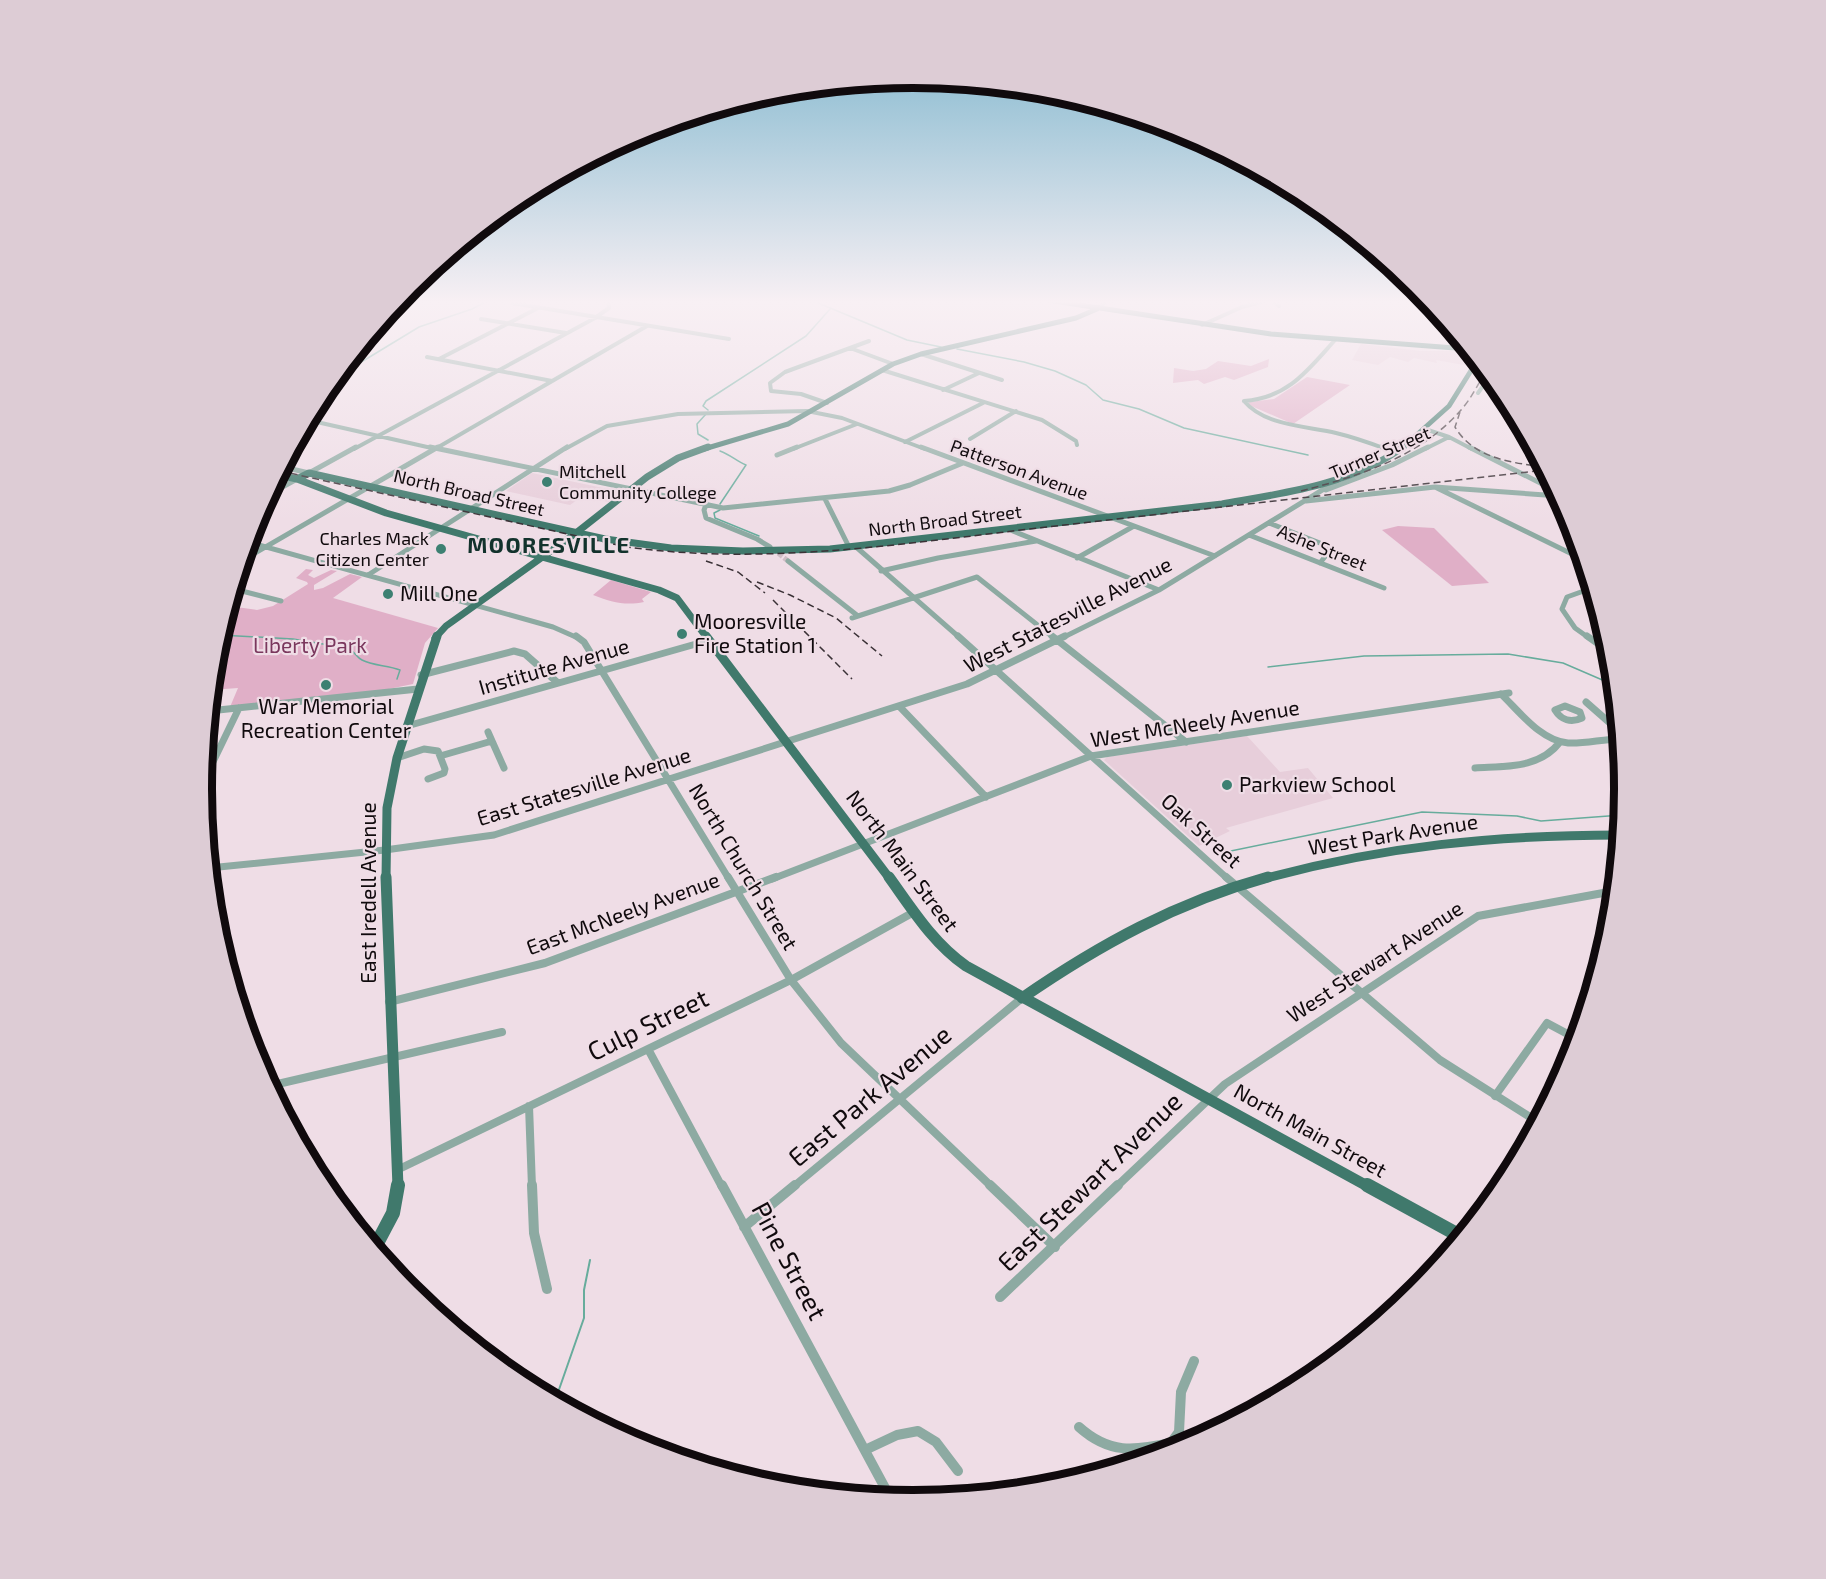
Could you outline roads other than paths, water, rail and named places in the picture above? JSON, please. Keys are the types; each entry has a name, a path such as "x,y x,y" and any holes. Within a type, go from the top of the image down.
{"main road":[{"name":"East Iredell Avenue","path":"378,1242 393,1213 398,1192 385,850 389,788 421,675 434,639 447,626 576,533 654,472 678,458 717,444 775,429 813,411 876,374"},
{"name":"North Broad Street","path":"309,472 576,533 639,545 783,552 852,547 1248,500 1344,476 1380,462 1425,429 1445,410 1469,374"},
{"path":"297,479 309,472"},
{"name":"North Main Street","path":"285,477 387,513 669,593 683,603 946,952 1022,998 1455,1233"},
{"name":"West Park Avenue","path":"1022,998 1066,965 1095,948 1153,921 1237,887 1310,866 1409,847 1508,837 1612,835"}],"street":[{"path":"290,468 309,472 493,374"},
{"path":"513,374 552,381"},
{"path":"252,555 565,374"},
{"path":"783,374 770,383 771,391 801,394 827,403"},
{"path":"893,374 1049,422 1076,441 1077,446"},
{"path":"943,390 978,374"},
{"path":"981,374 1002,380"},
{"path":"1304,374 1292,386 1271,398 1244,401 1250,408 1279,421 1341,434 1396,452"},
{"path":"1478,393 1484,384"},
{"path":"905,442 983,403"},
{"name":"Patterson Avenue","path":"368,575 585,436 616,424 699,412 813,411 857,424 1215,556"},
{"path":"970,439 1016,411"},
{"path":"317,422 531,470 706,506 744,507 901,488 963,463"},
{"path":"777,454 857,424"},
{"path":"1425,429 1449,437 1545,485"},
{"name":"Turner Street","path":"1321,491 1341,486 1392,465 1449,437"},
{"name":"West Statesville Avenue","path":"787,742 967,684 998,671 1159,590 1344,476"},
{"path":"280,489 297,479"},
{"path":"1435,487 1572,554"},
{"path":"1303,501 1435,487 1549,495"},
{"name":"Oak Street","path":"825,499 852,547 998,671 1237,887 1439,1059 1532,1118"},
{"path":"706,506 704,515 706,518 757,539 770,547"},
{"path":"1269,523 1330,547 1331,549 1320,563"},
{"path":"1077,558 1134,526"},
{"path":"1008,529 1159,590"},
{"name":"Ashe Street","path":"1249,535 1384,588"},
{"path":"881,570 1036,541"},
{"name":"North Church Street","path":"256,544 571,633 584,642 790,980 841,1043 1055,1247"},
{"path":"788,561 855,617 977,577 1186,742"},
{"path":"241,591 281,601"},
{"path":"1585,591 1567,597 1562,609 1575,628 1599,645"},
{"name":"Institute Avenue","path":"407,726 710,640"},
{"path":"421,675 514,651 525,654 558,683"},
{"path":"217,710 418,689"},
{"name":"West McNeely Avenue","path":"864,844 1091,756 1505,694 1546,735 1560,742"},
{"path":"1586,702 1610,723"},
{"path":"899,706 986,797"},
{"path":"213,762 239,708"},
{"path":"1580,711 1594,709"},
{"path":"488,732 504,768"},
{"path":"1475,768 1541,761 1551,756 1560,742 1612,739"},
{"path":"440,756 492,741"},
{"name":"East Statesville Avenue","path":"217,867 385,850 494,835 787,742"},
{"path":"397,758 432,748 438,751 444,772 428,779"},
{"name":"East McNeely Avenue","path":"389,1002 545,963 864,844"},
{"name":"West Stewart Avenue","path":"1209,1098 1225,1084 1467,921 1478,916 1606,892"},
{"name":"Culp Street","path":"397,1170 790,980 914,912"},
{"name":"East Park Avenue","path":"744,1227 1022,998"},
{"path":"1495,1096 1547,1023 1570,1035"},
{"path":"277,1084 502,1032"},
{"name":"Pine Street","path":"648,1049 884,1489"},
{"name":"East Stewart Avenue","path":"1000,1297 1209,1098"},
{"path":"529,1106 534,1233 547,1289"},
{"path":"1180,1438 1181,1392 1194,1361"},
{"path":"1078,1427 1096,1442 1117,1449 1159,1445"},
{"path":"865,1450 897,1433 915,1429 932,1439 958,1471"}],"waterway":[{"path":"708,410 703,406 706,401 748,374"},
{"path":"1061,374 1086,385 1103,400 1139,409 1184,428 1308,455"},
{"path":"706,414 697,424 698,434 708,440"},
{"path":"720,451 746,465 720,504"},
{"path":"720,510 714,513 715,518 759,536"},
{"path":"229,636 293,639 347,648 366,662 400,670 397,679"},
{"path":"1268,667 1364,656 1508,654 1563,663 1605,681"},
{"path":"1221,853 1422,812 1517,816 1541,821 1613,816"},
{"path":"557,1394 584,1318 584,1290 590,1260"}],"tunnel":[{"path":"773,549 788,561"}],"railway":[{"path":"1301,491 1345,479 1408,452 1445,426 1461,410 1481,379"},
{"path":"1460,412 1455,427 1471,445 1502,460 1535,466"},
{"path":"287,473 627,547 732,554 785,553 890,545 1538,471"},
{"path":"706,561 738,572 765,593"},
{"path":"757,582 790,595 836,618 882,656"},
{"path":"773,600 852,679"}],"place":[{"name":"Mitchell Community College","path":"547,482"},
{"name":"Charles Mack Citizen Center","path":"441,549"},
{"name":"Mill One","path":"388,594"},
{"name":"Mooresville Fire Station 1","path":"682,634"},
{"name":"War Memorial Recreation Center","path":"326,685"},
{"name":"Parkview School","path":"1227,785"}],"district":[{"name":"MOORESVILLE","path":"549,545"}],"park label":[{"name":"Liberty Park","path":"310,646"}]}
